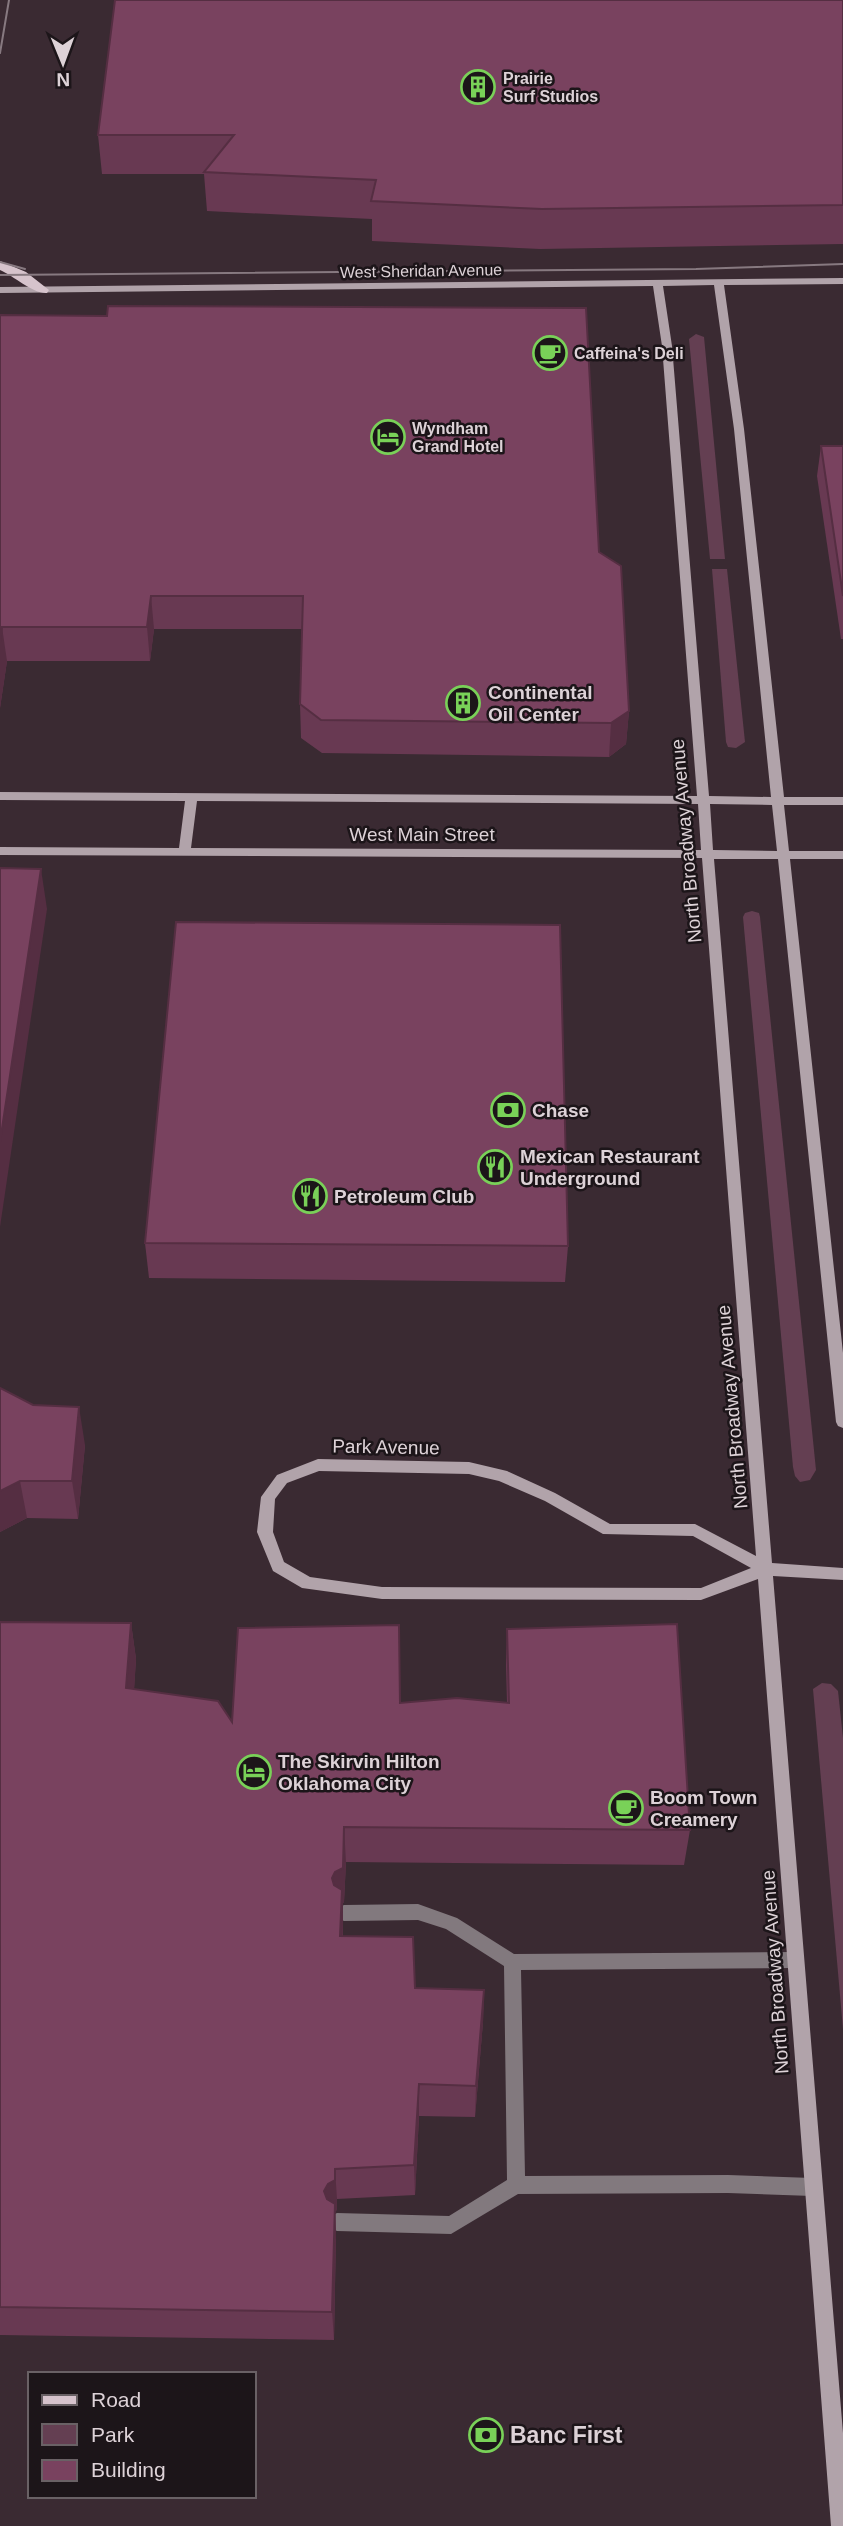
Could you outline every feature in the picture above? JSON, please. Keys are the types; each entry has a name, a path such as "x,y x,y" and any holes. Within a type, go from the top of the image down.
{"main road":[{"path":"0,265 22,275 43,290"}],"street":[{"name":"West Sheridan Avenue","path":"0,290 843,281"},
{"path":"719,283 739,429 843,1422"},
{"name":"North Broadway Avenue","path":"657,284 667,346 841,2526"},
{"name":"West Main Street","path":"0,796 843,801"},
{"path":"185,852 191,797"},
{"name":"West Main Street","path":"0,851 843,855"},
{"name":"Park Avenue","path":"766,1569 695,1530 608,1530 550,1497 502,1475 469,1468 318,1465 282,1479 268,1497 265,1532 278,1566 307,1583 382,1594 701,1594 766,1569 843,1574"}],"lane":[{"path":"344,1913 418,1912 451,1923 512,1962 794,1960"},
{"path":"512,1962 516,2185"},
{"path":"337,2222 451,2225 516,2185 728,2184 812,2187"}],"green space":[{"path":"696,334 704,337 725,559 710,559 689,339"},
{"path":"712,569 727,569 745,742 736,748 728,747 726,742"},
{"path":"745,913 759,913 760,917 816,1470 810,1480 800,1482 793,1467 743,917"},
{"path":"822,1683 831,1684 838,1691 843,1738 843,2029 813,1689"}],"building":[{"name":"Prairie Surf Studios","path":"115,0 843,0 843,205 542,209 371,201 376,180 204,172 234,135 98,135"},
{"path":"108,306 586,308 599,552 621,566 629,711 611,723 321,720 300,704 303,596 151,596 147,627 2,627 0,642 0,315 107,316"},
{"path":"821,446 843,446 843,596"},
{"path":"0,868 41,869 0,1142"},
{"path":"176,922 560,925 568,1246 145,1243"},
{"path":"0,1388 33,1405 79,1407 72,1481 20,1481 0,1491"},
{"path":"0,1622 131,1623 126,1688 218,1701 232,1722 238,1628 399,1625 400,1703 457,1698 509,1703 507,1629 677,1624 690,1830 344,1827 343,1868 335,1872 332,1878 334,1885 342,1890 340,1936 413,1937 415,1988 484,1990 476,2086 419,2084 414,2165 335,2169 335,2180 328,2184 324,2191 327,2199 335,2204 332,2312 0,2307"}],"tram line":[{"path":"0,53 9,0"},
{"path":"0,262 25,269"},
{"path":"0,275 696,269 843,264"}],"place":[{"name":"Prairie Surf Studios","path":"478,87"},
{"name":"Caffeina's Deli","path":"550,353"},
{"name":"Wyndham Grand Hotel","path":"388,437"},
{"name":"Continental Oil Center","path":"463,703"},
{"name":"Chase","path":"508,1110"},
{"name":"Mexican Restaurant Underground","path":"495,1167"},
{"name":"Petroleum Club","path":"310,1196"},
{"name":"The Skirvin Hilton Oklahoma City","path":"254,1772"},
{"name":"Boom Town Creamery","path":"626,1808"},
{"name":"Banc First","path":"486,2435"}]}
